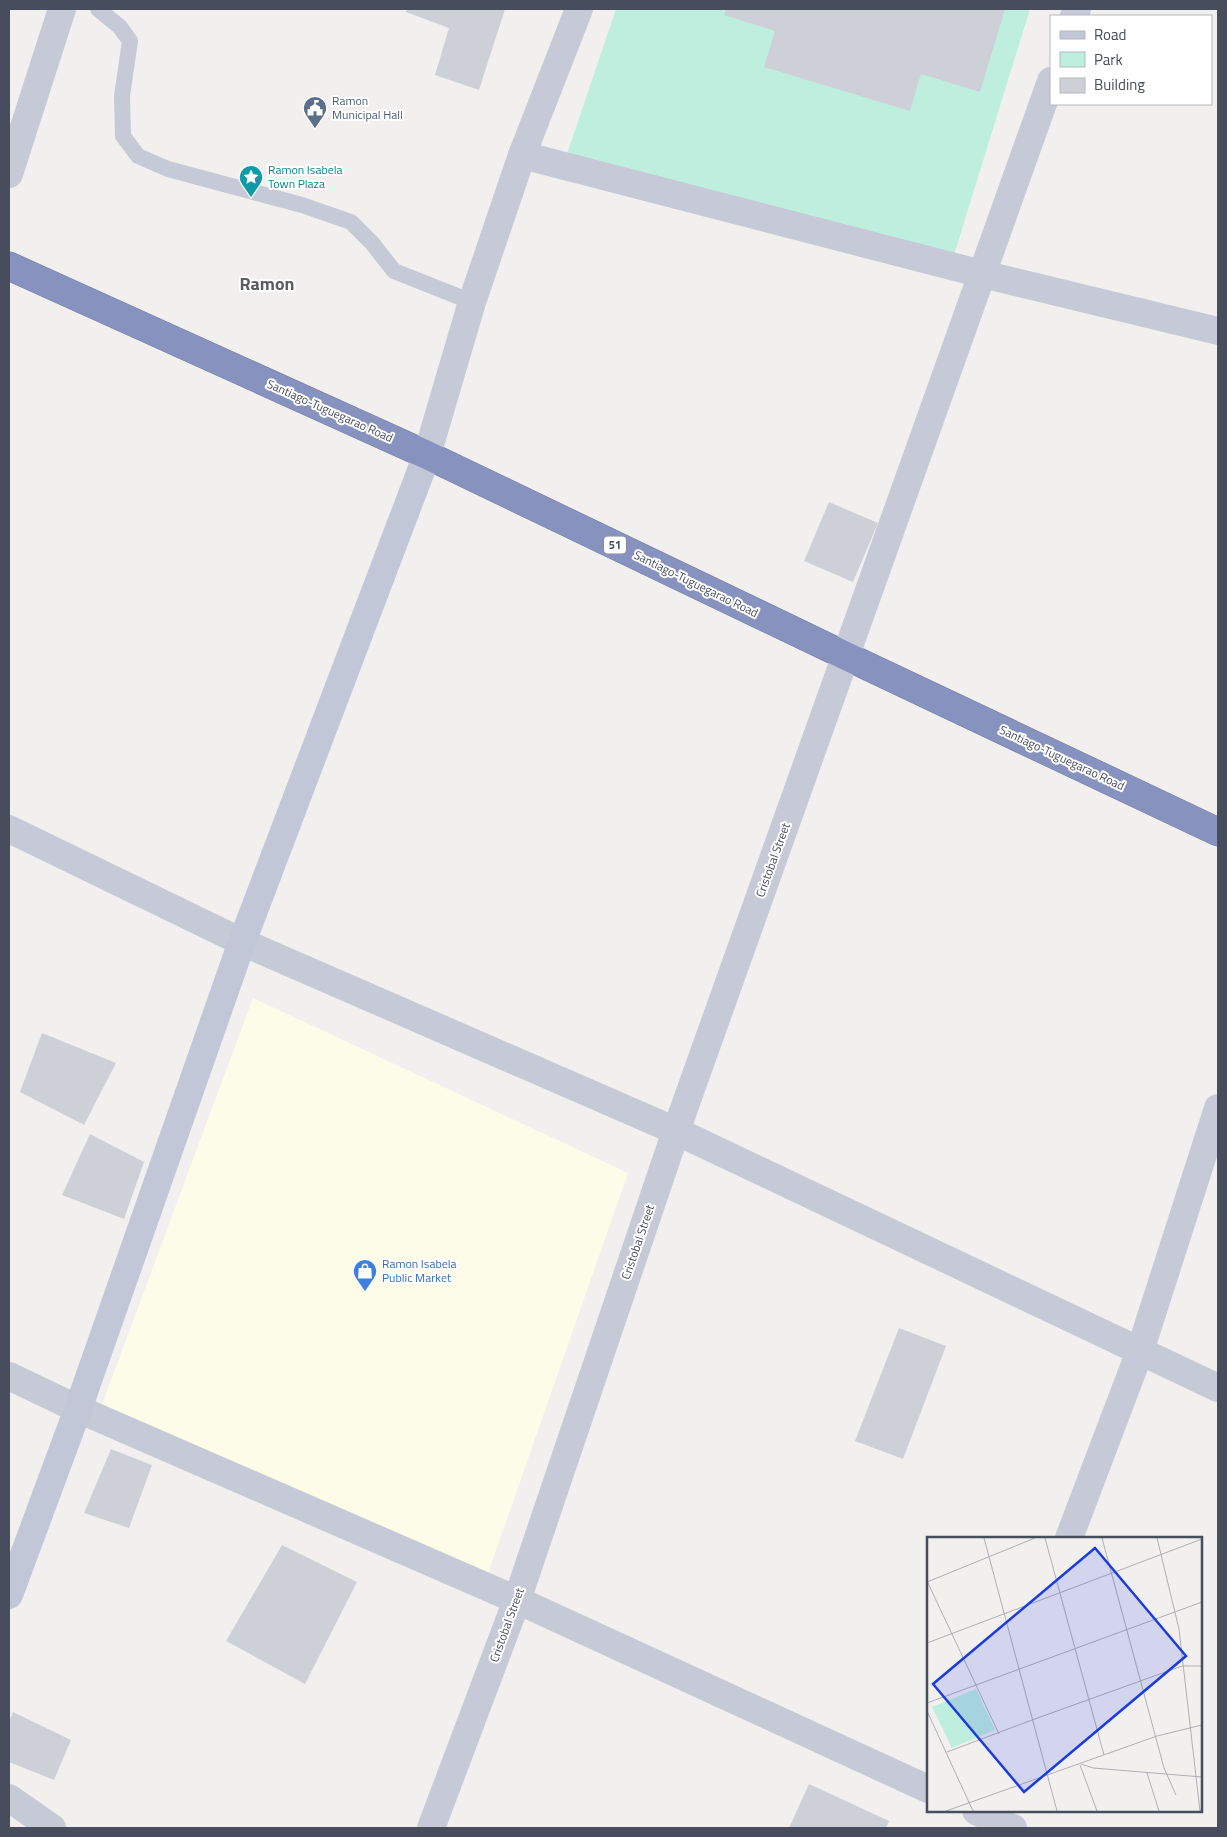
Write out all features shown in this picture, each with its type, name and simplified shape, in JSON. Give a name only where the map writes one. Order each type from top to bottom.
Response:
[{"type":"highway","name":"Santiago-Tuguegarao Road","points":[[9,266],[427,455],[1218,832]]},
{"type":"main road","points":[[9,1595],[78,1409],[242,942],[427,455]]},
{"type":"street","points":[[9,174],[62,9]]},
{"type":"street","points":[[427,455],[472,302],[522,155],[579,9]]},
{"type":"street","name":"Cristobal Street","points":[[431,1828],[517,1600],[676,1131],[1050,84]]},
{"type":"street","points":[[522,155],[982,274],[1218,331]]},
{"type":"street","points":[[9,829],[242,942],[676,1131],[1218,1388]]},
{"type":"street","points":[[1070,1537],[1140,1351],[1218,1108]]},
{"type":"street","points":[[9,1376],[78,1409],[517,1600],[927,1789]]},
{"type":"street","points":[[9,1798],[52,1828]]},
{"type":"street","points":[[961,1828],[967,1812]]},
{"type":"street","points":[[978,1812],[1013,1828]]},
{"type":"lane","points":[[98,9],[120,27],[130,41],[122,96],[123,136],[138,156],[168,169],[302,205],[351,222],[372,243],[394,271],[472,302]]},
{"type":"shaded area","name":"Ramon Isabela Public Market","points":[[253,998],[628,1173],[486,1579],[100,1410]]},
{"type":"green space","points":[[616,9],[1030,9],[954,255],[567,154]]},
{"type":"building","points":[[407,9],[505,9],[479,90],[435,75],[449,28],[406,12]]},
{"type":"building","points":[[726,9],[1005,9],[980,92],[921,74],[910,111],[764,67],[775,31],[724,15]]},
{"type":"building","points":[[829,502],[878,523],[853,582],[804,561]]},
{"type":"building","points":[[42,1033],[116,1063],[84,1125],[20,1092]]},
{"type":"building","points":[[90,1134],[144,1162],[124,1219],[62,1195]]},
{"type":"building","points":[[899,1328],[946,1346],[903,1459],[855,1441]]},
{"type":"building","points":[[111,1449],[152,1465],[129,1528],[84,1513]]},
{"type":"building","points":[[282,1545],[357,1582],[305,1684],[226,1641]]},
{"type":"building","points":[[13,1712],[71,1740],[54,1780],[9,1762],[9,1722]]},
{"type":"building","points":[[809,1784],[889,1821],[886,1828],[789,1828]]},
{"type":"place","name":"Ramon Municipal Hall","points":[[315,129]]},
{"type":"place","name":"Ramon Isabela Town Plaza","points":[[251,198]]},
{"type":"place","name":"Ramon Isabela Public Market","points":[[365,1292]]},
{"type":"district","name":"Ramon","points":[[267,284]]}]
